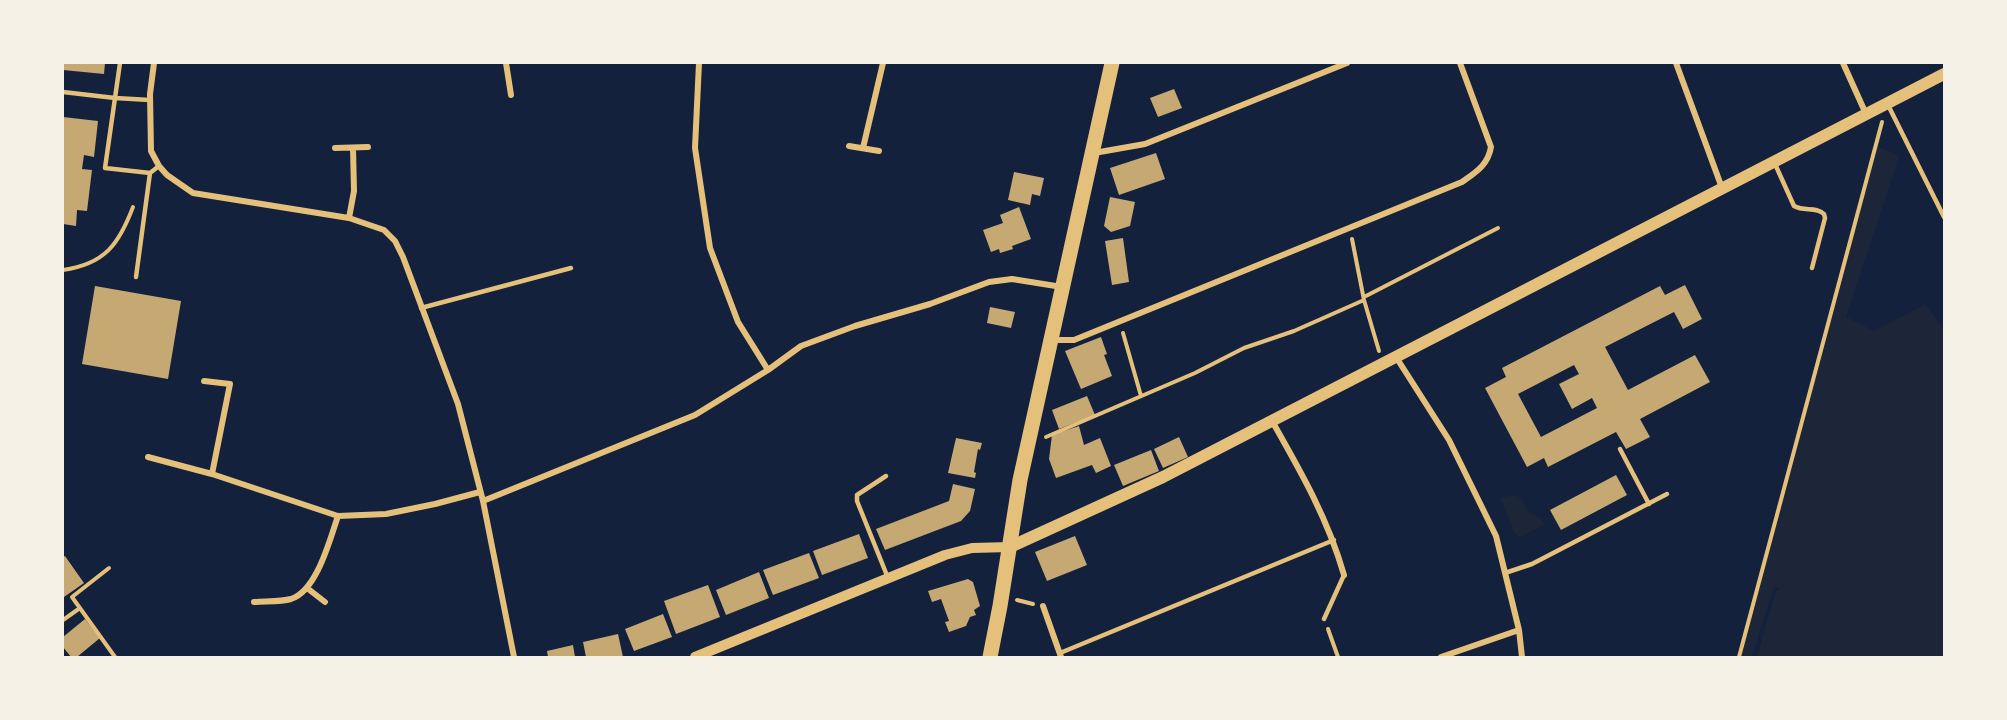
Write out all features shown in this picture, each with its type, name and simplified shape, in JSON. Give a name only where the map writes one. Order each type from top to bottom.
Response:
[{"type":"main road","points":[[990,657],[1020,480],[1112,63]]},
{"type":"main road","points":[[1010,547],[1163,477],[1272,422],[1944,74]]},
{"type":"street","points":[[154,63],[150,100],[151,151],[166,175],[193,193],[349,218],[384,230],[394,241],[402,256],[458,404],[483,501],[514,657]]},
{"type":"street","points":[[506,63],[511,95]]},
{"type":"street","points":[[699,63],[695,148],[710,248],[738,322],[768,370]]},
{"type":"street","points":[[863,148],[883,63]]},
{"type":"street","points":[[1091,154],[1145,144],[1347,63]]},
{"type":"street","points":[[1051,340],[1074,340],[1462,182],[1480,170],[1490,157],[1491,147],[1460,63]]},
{"type":"street","points":[[1676,63],[1722,188]]},
{"type":"street","points":[[1843,63],[1866,114]]},
{"type":"street","points":[[849,146],[879,151]]},
{"type":"street","points":[[334,148],[368,147]]},
{"type":"street","points":[[349,218],[354,191],[352,148]]},
{"type":"street","points":[[483,501],[695,415],[768,370],[801,346],[855,326],[989,282],[1012,279],[1062,287]]},
{"type":"street","points":[[1396,357],[1449,440],[1496,536],[1519,630],[1522,657]]},
{"type":"street","points":[[204,381],[231,384],[212,474]]},
{"type":"street","points":[[1272,422],[1304,476],[1334,540],[1344,575]]},
{"type":"street","points":[[148,457],[212,474],[338,516],[386,514],[480,492]]},
{"type":"street","points":[[254,602],[293,598],[307,588],[323,561],[338,516]]},
{"type":"street","points":[[695,657],[945,555],[972,548],[1010,547]]},
{"type":"street","points":[[307,588],[325,602]]},
{"type":"street","points":[[1043,606],[1061,655]]},
{"type":"street","points":[[1441,657],[1519,630]]},
{"type":"lane","points":[[120,63],[105,168],[150,173],[159,166]]},
{"type":"lane","points":[[63,92],[150,100]]},
{"type":"lane","points":[[1887,103],[1944,217]]},
{"type":"lane","points":[[1774,162],[1794,206],[1819,210],[1824,214],[1825,218],[1812,268]]},
{"type":"lane","points":[[136,277],[150,173]]},
{"type":"lane","points":[[421,308],[571,268]]},
{"type":"lane","points":[[1620,449],[1649,504]]},
{"type":"lane","points":[[886,476],[857,495],[856,501],[888,578]]},
{"type":"lane","points":[[1504,573],[1532,564],[1668,494]]},
{"type":"lane","points":[[1061,655],[1334,540]]},
{"type":"lane","points":[[1324,619],[1344,575]]},
{"type":"path","points":[[1739,657],[1887,103]]},
{"type":"path","points":[[63,270],[84,265],[108,253],[123,231],[134,204]]},
{"type":"path","points":[[1349,227],[1364,298],[1382,364]]},
{"type":"path","points":[[1028,444],[1195,373],[1244,348],[1294,331],[1364,298],[1498,228]]},
{"type":"path","points":[[1120,321],[1141,396]]},
{"type":"path","points":[[109,568],[72,597],[116,657]]},
{"type":"path","points":[[1002,596],[1043,606]]},
{"type":"path","points":[[63,620],[80,608]]},
{"type":"path","points":[[1324,619],[1338,657]]},
{"type":"shaded area","points":[[1877,146],[1899,156],[1846,317],[1874,331],[1925,304],[1944,330],[1944,657],[1757,657],[1776,591],[1779,589],[1774,586],[1752,657],[1737,657]]},
{"type":"shaded area","points":[[1514,495],[1521,498],[1526,510],[1545,524],[1521,537],[1515,534],[1500,498]]},
{"type":"building","points":[[63,63],[105,63],[104,74],[63,70]]},
{"type":"building","points":[[1174,89],[1182,108],[1158,117],[1150,98]]},
{"type":"building","points":[[63,117],[98,121],[94,157],[84,155],[82,169],[92,170],[87,211],[77,210],[76,226],[63,224]]},
{"type":"building","points":[[1156,153],[1165,179],[1119,195],[1110,168]]},
{"type":"building","points":[[1014,172],[1044,178],[1040,196],[1032,194],[1030,205],[1008,200]]},
{"type":"building","points":[[1110,197],[1135,202],[1130,226],[1111,232],[1104,226]]},
{"type":"building","points":[[1019,207],[1031,239],[1012,246],[1013,249],[1000,253],[999,249],[991,252],[983,230],[1003,223],[1000,215]]},
{"type":"building","points":[[1123,238],[1129,282],[1112,285],[1105,241]]},
{"type":"building","points":[[1685,285],[1702,319],[1683,329],[1674,312],[1605,347],[1628,390],[1695,355],[1710,382],[1640,419],[1650,437],[1626,449],[1616,432],[1548,467],[1544,458],[1527,467],[1485,388],[1506,377],[1502,368],[1660,286],[1665,295]],"holes":[[[1574,365],[1579,374],[1559,384],[1572,409],[1592,398],[1597,408],[1541,437],[1518,394]]]},
{"type":"building","points":[[95,286],[181,301],[168,379],[82,364]]},
{"type":"building","points":[[990,307],[1015,312],[1011,328],[987,323]]},
{"type":"building","points":[[1101,337],[1107,354],[1104,355],[1112,376],[1081,389],[1065,351]]},
{"type":"building","points":[[1087,396],[1095,415],[1059,429],[1052,410]]},
{"type":"building","points":[[1079,426],[1084,445],[1100,438],[1111,466],[1096,473],[1092,465],[1056,478],[1049,459],[1052,435]]},
{"type":"building","points":[[1179,437],[1188,457],[1163,468],[1154,449]]},
{"type":"building","points":[[956,438],[982,443],[980,450],[978,449],[975,478],[948,473]]},
{"type":"building","points":[[1151,450],[1159,471],[1123,486],[1114,465]]},
{"type":"building","points":[[1616,475],[1627,495],[1561,530],[1550,510]]},
{"type":"building","points":[[953,484],[975,489],[970,511],[961,521],[885,550],[876,529],[949,501]]},
{"type":"building","points":[[859,534],[868,558],[822,575],[813,551]]},
{"type":"building","points":[[1075,536],[1087,565],[1047,581],[1035,552]]},
{"type":"building","points":[[809,553],[819,578],[773,595],[763,570]]},
{"type":"building","points":[[65,556],[84,583],[64,597],[63,557]]},
{"type":"building","points":[[759,572],[769,598],[726,615],[716,590]]},
{"type":"building","points":[[968,579],[973,582],[980,606],[974,610],[976,615],[970,617],[966,626],[949,632],[945,622],[949,621],[941,599],[932,602],[928,591]]},
{"type":"building","points":[[708,585],[720,617],[676,634],[664,601]]},
{"type":"building","points":[[663,614],[672,637],[634,651],[625,629]]},
{"type":"building","points":[[85,619],[100,638],[77,657],[71,657],[63,647],[63,637]]},
{"type":"building","points":[[618,634],[623,657],[586,657],[583,642]]},
{"type":"building","points":[[573,645],[575,657],[548,657],[547,651]]}]
